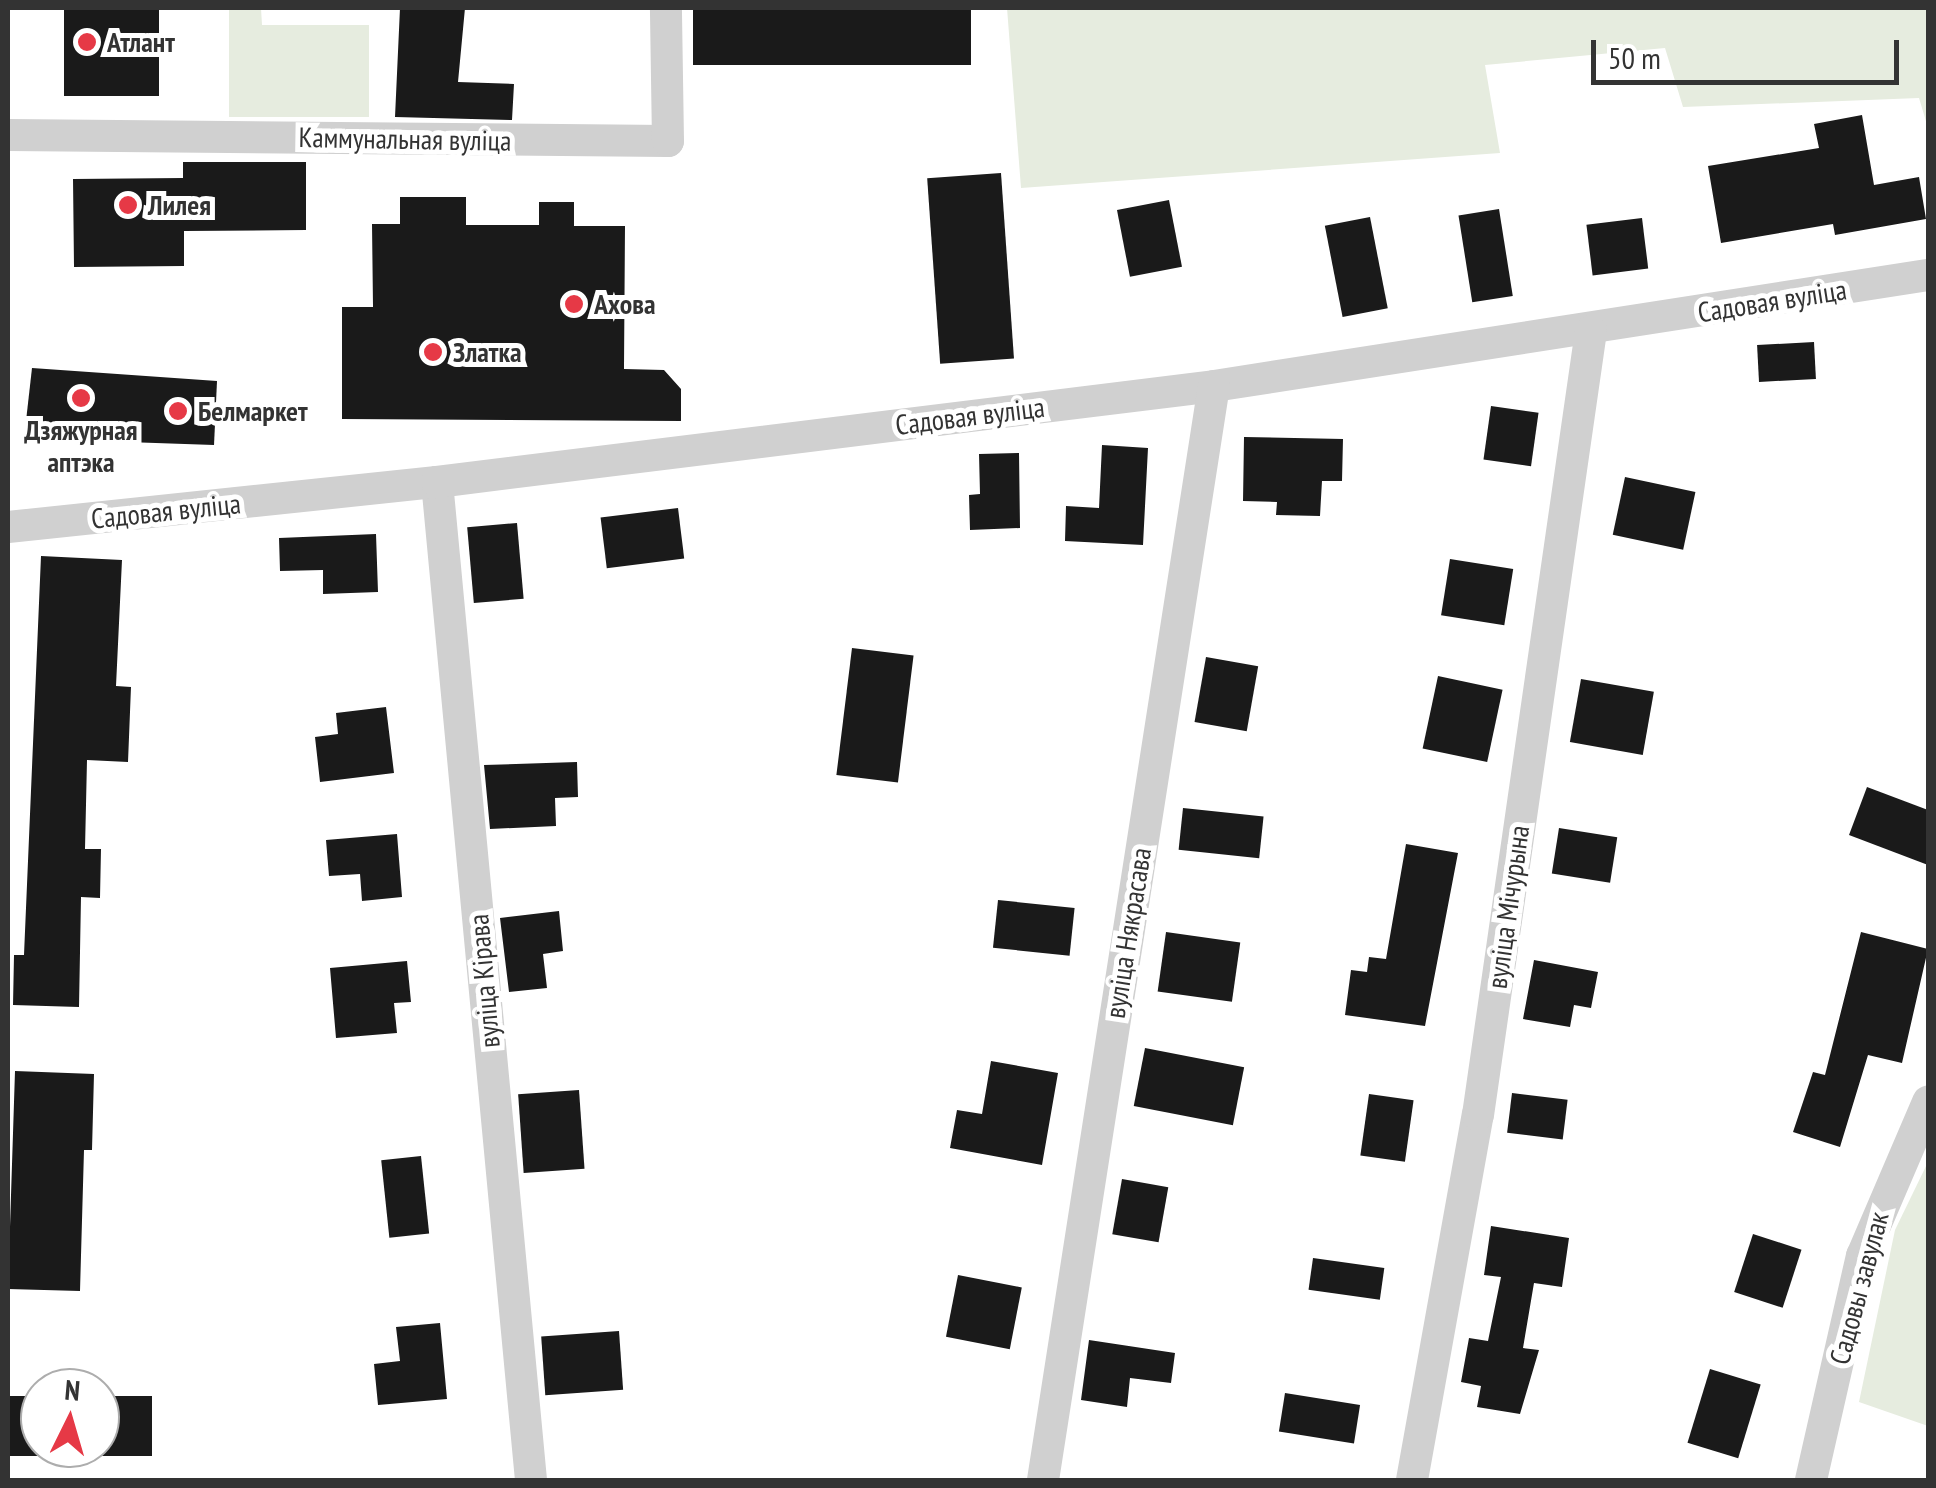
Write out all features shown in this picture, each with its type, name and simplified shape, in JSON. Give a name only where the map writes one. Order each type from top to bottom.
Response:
[{"type":"street","name":"Каммунальная вуліца","points":[[8,136],[668,142],[666,8]]},
{"type":"street","name":"Садовая вуліца","points":[[8,527],[437,482],[1214,386],[1928,275]]},
{"type":"street","name":"вуліца Мічурына","points":[[1412,1480],[1478,1115],[1591,330]]},
{"type":"street","name":"вуліца Някрасава","points":[[1042,1480],[1214,386]]},
{"type":"street","name":"вуліца Кірава","points":[[437,482],[531,1480]]},
{"type":"street","name":"Садовы завулак","points":[[1812,1480],[1862,1256],[1928,1102]]},
{"type":"shaded area","points":[[229,8],[261,8],[262,25],[369,25],[369,117],[229,117]]},
{"type":"shaded area","points":[[1007,8],[1928,8],[1928,128],[1919,98],[1683,107],[1665,48],[1485,65],[1500,153],[1021,188]]},
{"type":"shaded area","points":[[1928,1162],[1928,1426],[1859,1402],[1895,1230]]},
{"type":"building","points":[[64,8],[159,8],[159,96],[64,96]]},
{"type":"building","points":[[400,8],[465,8],[458,82],[514,84],[512,120],[395,117]]},
{"type":"building","points":[[693,8],[971,8],[971,65],[693,65]]},
{"type":"building","points":[[1862,115],[1874,185],[1919,177],[1926,219],[1835,235],[1833,224],[1721,243],[1708,166],[1819,148],[1814,124]]},
{"type":"building","points":[[183,162],[306,162],[306,230],[184,231],[184,266],[74,267],[73,179],[183,178]]},
{"type":"building","points":[[1001,173],[1014,359],[940,364],[927,178]]},
{"type":"building","points":[[400,197],[466,197],[466,225],[539,225],[539,202],[574,202],[574,226],[625,226],[624,369],[664,370],[681,389],[681,421],[342,419],[342,307],[373,307],[372,224],[400,224]]},
{"type":"building","points":[[1169,200],[1182,267],[1130,277],[1117,210]]},
{"type":"building","points":[[1499,209],[1513,296],[1472,302],[1459,215]]},
{"type":"building","points":[[1370,217],[1388,308],[1343,317],[1325,226]]},
{"type":"building","points":[[1642,218],[1648,269],[1593,275],[1586,225]]},
{"type":"building","points":[[1814,342],[1816,379],[1759,382],[1757,345]]},
{"type":"building","points":[[32,368],[217,381],[214,445],[39,439],[26,421]]},
{"type":"building","points":[[1491,406],[1539,413],[1531,466],[1483,459]]},
{"type":"building","points":[[1244,437],[1343,439],[1342,481],[1322,481],[1320,516],[1276,515],[1277,502],[1243,501]]},
{"type":"building","points":[[1102,445],[1148,448],[1143,545],[1065,541],[1066,506],[1099,508]]},
{"type":"building","points":[[1019,453],[1020,528],[970,530],[969,495],[980,494],[979,454]]},
{"type":"building","points":[[1625,477],[1695,492],[1683,550],[1613,535]]},
{"type":"building","points":[[678,508],[684,559],[607,568],[601,518]]},
{"type":"building","points":[[517,523],[524,599],[474,603],[467,527]]},
{"type":"building","points":[[376,534],[378,592],[323,594],[323,570],[280,571],[279,538]]},
{"type":"building","points":[[41,556],[122,560],[116,686],[131,687],[128,762],[87,760],[85,849],[101,849],[100,898],[81,897],[79,1007],[13,1005],[14,955],[24,955]]},
{"type":"building","points":[[1450,559],[1513,569],[1504,625],[1441,615]]},
{"type":"building","points":[[852,648],[914,656],[898,783],[836,775]]},
{"type":"building","points":[[1206,657],[1258,666],[1247,731],[1195,722]]},
{"type":"building","points":[[1438,676],[1503,690],[1487,762],[1423,748]]},
{"type":"building","points":[[1581,679],[1654,692],[1643,755],[1570,742]]},
{"type":"building","points":[[386,707],[394,773],[320,782],[315,737],[338,734],[336,713]]},
{"type":"building","points":[[577,762],[578,797],[555,798],[556,826],[490,829],[484,765]]},
{"type":"building","points":[[1867,787],[1928,810],[1928,865],[1849,835]]},
{"type":"building","points":[[1183,808],[1264,816],[1259,858],[1179,850]]},
{"type":"building","points":[[1559,828],[1617,837],[1610,883],[1552,873]]},
{"type":"building","points":[[397,834],[402,897],[362,901],[360,874],[329,876],[326,840]]},
{"type":"building","points":[[1406,844],[1458,853],[1425,1026],[1345,1015],[1351,970],[1367,972],[1369,957],[1386,959]]},
{"type":"building","points":[[998,900],[1075,908],[1070,956],[993,948]]},
{"type":"building","points":[[559,911],[563,951],[543,954],[547,988],[509,992],[500,918]]},
{"type":"building","points":[[1166,932],[1240,942],[1232,1002],[1158,991]]},
{"type":"building","points":[[1861,932],[1928,949],[1902,1063],[1868,1055],[1840,1147],[1793,1132],[1813,1072],[1825,1075]]},
{"type":"building","points":[[1534,960],[1598,972],[1591,1008],[1574,1005],[1570,1027],[1523,1019]]},
{"type":"building","points":[[407,961],[411,1002],[394,1003],[397,1033],[336,1038],[330,968]]},
{"type":"building","points":[[1145,1048],[1244,1067],[1233,1125],[1134,1106]]},
{"type":"building","points":[[991,1061],[1058,1073],[1042,1165],[950,1148],[957,1110],[982,1114]]},
{"type":"building","points":[[15,1071],[94,1074],[92,1150],[84,1150],[80,1291],[8,1289]]},
{"type":"building","points":[[579,1090],[585,1169],[524,1173],[518,1094]]},
{"type":"building","points":[[1512,1093],[1568,1100],[1563,1140],[1507,1133]]},
{"type":"building","points":[[1369,1094],[1414,1100],[1405,1162],[1360,1155]]},
{"type":"building","points":[[421,1156],[429,1234],[389,1238],[381,1160]]},
{"type":"building","points":[[1122,1179],[1168,1187],[1159,1242],[1112,1234]]},
{"type":"building","points":[[1491,1226],[1569,1238],[1562,1287],[1534,1283],[1523,1348],[1539,1350],[1520,1414],[1477,1407],[1481,1386],[1461,1382],[1469,1338],[1488,1341],[1501,1277],[1484,1275]]},
{"type":"building","points":[[1753,1234],[1802,1250],[1783,1308],[1734,1292]]},
{"type":"building","points":[[1313,1258],[1384,1268],[1380,1300],[1309,1290]]},
{"type":"building","points":[[958,1275],[1022,1287],[1010,1349],[946,1337]]},
{"type":"building","points":[[440,1323],[447,1399],[378,1405],[374,1364],[400,1361],[396,1327]]},
{"type":"building","points":[[619,1331],[623,1390],[545,1395],[541,1336]]},
{"type":"building","points":[[1089,1340],[1175,1353],[1171,1383],[1130,1378],[1127,1407],[1081,1400]]},
{"type":"building","points":[[1710,1369],[1761,1384],[1738,1458],[1687,1443]]},
{"type":"building","points":[[1285,1393],[1360,1405],[1354,1443],[1279,1432]]},
{"type":"building","points":[[10,1396],[20,1396],[20,1456],[10,1456]]},
{"type":"building","points":[[120,1396],[152,1396],[152,1456],[120,1456]]},
{"type":"place","name":"Атлант","points":[[87,42]]},
{"type":"place","name":"Лилея","points":[[128,205]]},
{"type":"place","name":"Ахова","points":[[574,304]]},
{"type":"place","name":"Златка","points":[[433,352]]},
{"type":"place","name":"Дзяжурная аптэка","points":[[81,398]]},
{"type":"place","name":"Белмаркет","points":[[178,411]]}]
